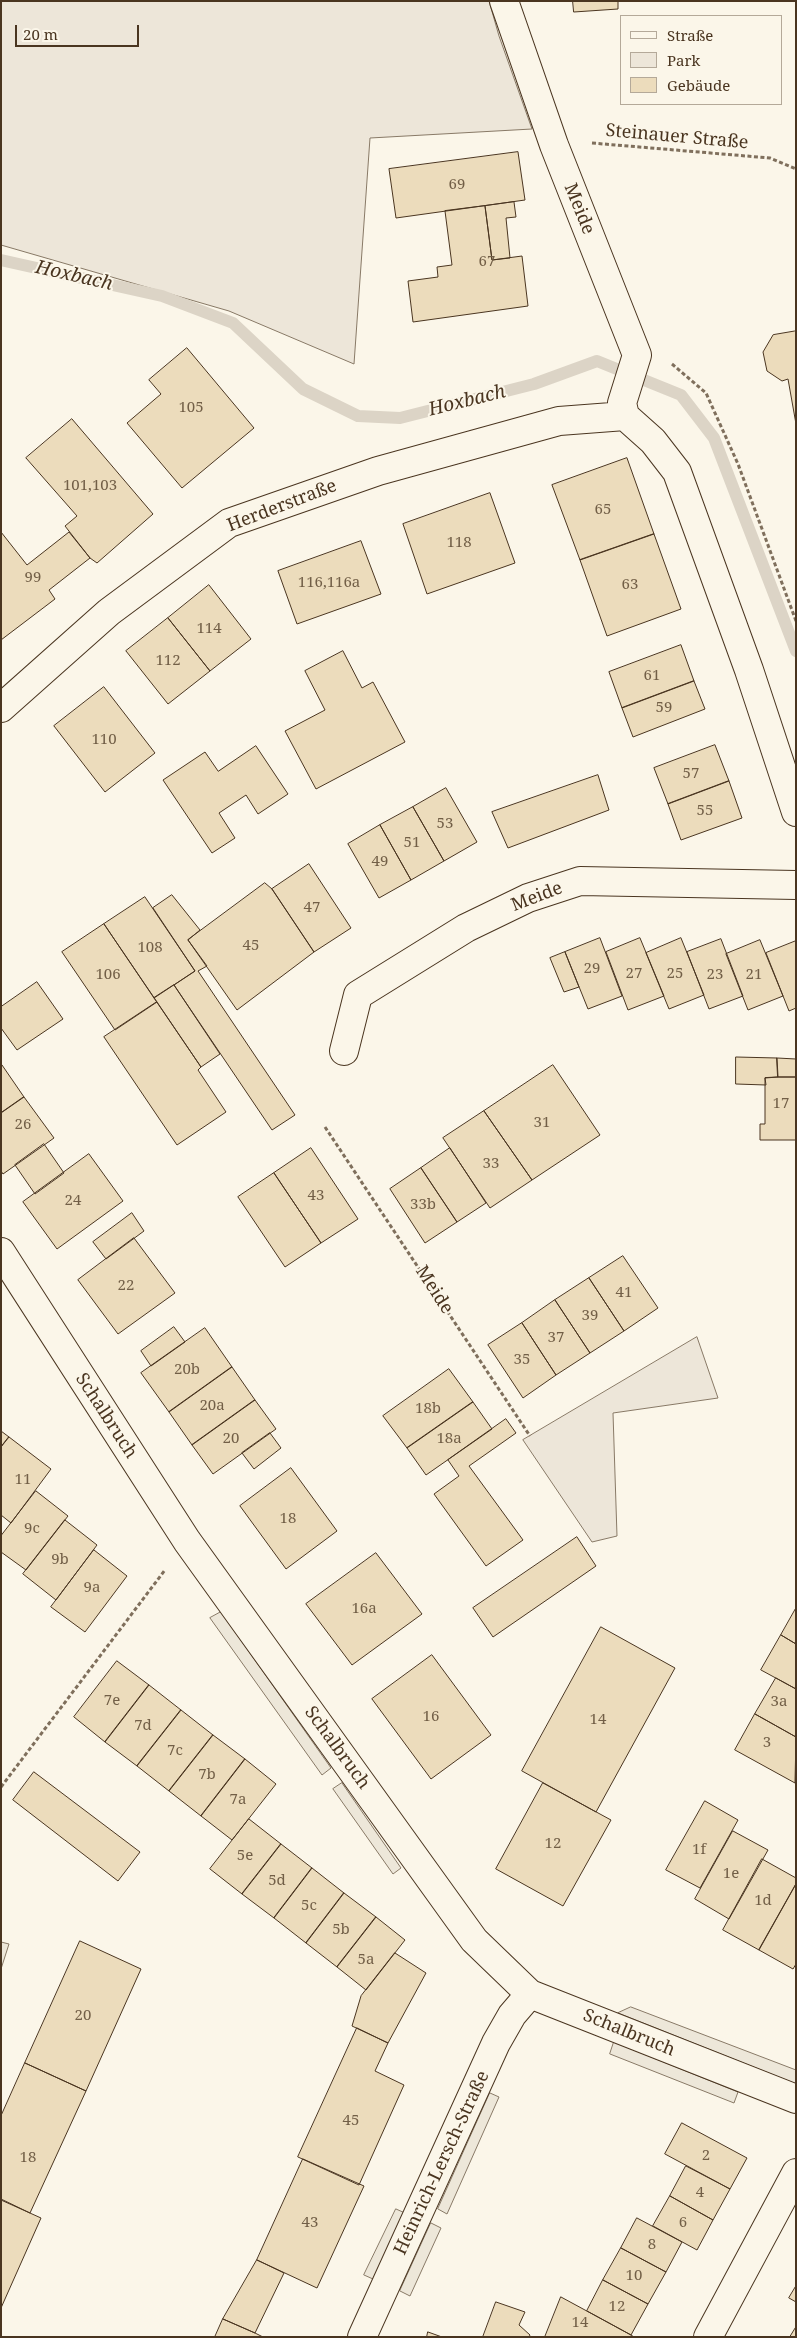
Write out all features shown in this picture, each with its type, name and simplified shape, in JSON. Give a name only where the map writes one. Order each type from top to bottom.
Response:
[{"type":"street","name":"Meide","points":[[504,1],[554,145],[635,350]]},
{"type":"street","points":[[635,350],[624,409],[653,441],[677,472],[749,670],[796,812]]},
{"type":"street","name":"Herderstraße","points":[[1,708],[109,612],[229,523],[378,471],[559,421],[624,409]]},
{"type":"street","name":"Meide","points":[[344,1051],[358,995],[466,928],[528,898],[580,881],[796,885]]},
{"type":"street","name":"Schalbruch","points":[[1,1252],[186,1541],[474,1940],[530,1994],[796,2099]]},
{"type":"street","name":"Heinrich-Lersch-Straße","points":[[362,2337],[496,2043],[512,2015],[530,1994]]},
{"type":"street","points":[[708,2337],[796,2173]]},
{"type":"path","name":"Steinauer Straße","points":[[554,145],[580,142],[770,158],[796,169]]},
{"type":"path","points":[[635,350],[677,367],[706,393],[738,464],[796,621]]},
{"type":"path","name":"Meide","points":[[325,1127],[530,1436]]},
{"type":"path","points":[[1,1787],[186,1541]]},
{"type":"green space","points":[[1,1],[489,1],[499,36],[532,129],[370,138],[354,364],[229,311],[1,245]]},
{"type":"green space","points":[[697,1337],[718,1398],[613,1413],[617,1536],[592,1542],[523,1440]]},
{"type":"shaded area","points":[[221,1612],[331,1768],[322,1775],[210,1618]]},
{"type":"shaded area","points":[[342,1783],[401,1868],[393,1874],[333,1789]]},
{"type":"shaded area","points":[[1,1942],[9,1944],[1,1969]]},
{"type":"shaded area","points":[[631,2007],[796,2070],[796,2084],[618,2013]]},
{"type":"shaded area","points":[[614,2042],[738,2092],[734,2103],[610,2054]]},
{"type":"shaded area","points":[[490,2093],[499,2097],[447,2214],[438,2209]]},
{"type":"shaded area","points":[[396,2209],[405,2213],[373,2279],[364,2275]]},
{"type":"shaded area","points":[[431,2223],[441,2228],[410,2296],[400,2291]]},
{"type":"building","points":[[573,1],[618,1],[618,9],[574,12]]},
{"type":"building","points":[[518,152],[525,200],[396,218],[389,169]]},
{"type":"building","points":[[514,202],[516,217],[506,218],[510,258],[492,260],[485,206]]},
{"type":"building","points":[[485,206],[492,260],[522,256],[528,306],[413,322],[408,281],[438,277],[437,267],[452,265],[445,211]]},
{"type":"building","points":[[796,331],[796,424],[788,379],[782,381],[767,371],[763,352],[773,335]]},
{"type":"building","points":[[187,348],[254,428],[182,488],[127,423],[161,394],[149,380]]},
{"type":"building","points":[[72,419],[153,514],[97,563],[90,558],[65,526],[77,516],[26,458]]},
{"type":"building","points":[[627,458],[654,534],[580,560],[552,485]]},
{"type":"building","points":[[490,493],[515,563],[427,594],[403,524]]},
{"type":"building","points":[[1,532],[27,565],[69,532],[90,558],[49,590],[55,599],[1,640]]},
{"type":"building","points":[[654,534],[681,609],[607,636],[580,560]]},
{"type":"building","points":[[361,541],[381,594],[297,624],[278,571]]},
{"type":"building","points":[[209,585],[251,639],[210,671],[168,618]]},
{"type":"building","points":[[168,618],[210,671],[168,704],[126,651]]},
{"type":"building","points":[[681,645],[694,681],[622,708],[609,672]]},
{"type":"building","points":[[343,651],[362,688],[373,682],[405,742],[316,789],[285,731],[325,710],[305,671]]},
{"type":"building","points":[[694,681],[705,709],[633,737],[622,708]]},
{"type":"building","points":[[104,687],[155,753],[105,792],[54,726]]},
{"type":"building","points":[[715,745],[729,781],[668,804],[654,768]]},
{"type":"building","points":[[256,746],[288,794],[258,814],[246,795],[219,813],[235,838],[212,853],[163,780],[205,752],[218,771]]},
{"type":"building","points":[[598,775],[609,810],[508,848],[492,812]]},
{"type":"building","points":[[729,781],[742,818],[681,840],[668,804]]},
{"type":"building","points":[[446,788],[477,842],[444,861],[413,807]]},
{"type":"building","points":[[413,807],[444,861],[411,880],[380,825]]},
{"type":"building","points":[[380,825],[411,880],[379,898],[348,844]]},
{"type":"building","points":[[309,864],[351,928],[314,952],[272,889]]},
{"type":"building","points":[[265,883],[272,889],[314,952],[237,1010],[188,940]]},
{"type":"building","points":[[172,895],[200,930],[188,940],[207,966],[198,971],[295,1115],[272,1130],[174,985],[195,971],[153,908]]},
{"type":"building","points":[[145,897],[195,971],[154,998],[104,924]]},
{"type":"building","points":[[104,924],[157,1002],[115,1030],[62,952]]},
{"type":"building","points":[[600,938],[622,996],[588,1009],[565,952]]},
{"type":"building","points":[[640,938],[664,996],[628,1010],[606,952]]},
{"type":"building","points":[[681,938],[704,995],[669,1009],[646,953]]},
{"type":"building","points":[[721,939],[743,996],[709,1009],[687,952]]},
{"type":"building","points":[[760,940],[783,996],[748,1010],[726,954]]},
{"type":"building","points":[[796,941],[796,1008],[789,1011],[766,953]]},
{"type":"building","points":[[565,952],[579,987],[564,992],[550,958]]},
{"type":"building","points":[[37,982],[63,1019],[17,1050],[1,1028],[1,1007]]},
{"type":"building","points":[[174,985],[220,1054],[201,1067],[154,998]]},
{"type":"building","points":[[157,1002],[201,1067],[198,1070],[226,1112],[177,1145],[104,1037]]},
{"type":"building","points":[[736,1057],[777,1058],[778,1077],[765,1078],[766,1085],[736,1084]]},
{"type":"building","points":[[777,1058],[796,1059],[796,1077],[778,1077]]},
{"type":"building","points":[[1,1065],[24,1097],[1,1113]]},
{"type":"building","points":[[553,1065],[600,1135],[532,1180],[484,1111]]},
{"type":"building","points":[[796,1077],[796,1140],[760,1140],[760,1124],[765,1124],[765,1078]]},
{"type":"building","points":[[24,1097],[54,1138],[3,1174],[1,1171],[1,1113]]},
{"type":"building","points":[[484,1111],[532,1180],[490,1208],[443,1138]]},
{"type":"building","points":[[44,1144],[64,1173],[35,1194],[15,1165]]},
{"type":"building","points":[[311,1148],[358,1219],[321,1243],[274,1173]]},
{"type":"building","points":[[450,1148],[486,1203],[457,1222],[421,1168]]},
{"type":"building","points":[[89,1154],[123,1201],[57,1249],[23,1202]]},
{"type":"building","points":[[421,1168],[457,1222],[425,1243],[390,1189]]},
{"type":"building","points":[[274,1173],[321,1243],[285,1267],[238,1197]]},
{"type":"building","points":[[132,1213],[144,1231],[106,1259],[93,1242]]},
{"type":"building","points":[[134,1238],[175,1293],[118,1334],[78,1280]]},
{"type":"building","points":[[623,1256],[658,1308],[624,1331],[589,1278]]},
{"type":"building","points":[[589,1278],[624,1331],[590,1353],[555,1300]]},
{"type":"building","points":[[555,1300],[590,1353],[556,1375],[522,1323]]},
{"type":"building","points":[[522,1323],[556,1375],[523,1398],[488,1345]]},
{"type":"building","points":[[174,1327],[185,1342],[151,1366],[141,1351]]},
{"type":"building","points":[[205,1328],[232,1367],[169,1412],[141,1373]]},
{"type":"building","points":[[232,1367],[255,1400],[192,1445],[169,1412]]},
{"type":"building","points":[[449,1369],[473,1402],[407,1448],[383,1416]]},
{"type":"building","points":[[255,1400],[276,1429],[213,1474],[192,1445]]},
{"type":"building","points":[[473,1402],[492,1429],[426,1475],[407,1448]]},
{"type":"building","points":[[506,1419],[516,1433],[469,1466],[523,1540],[486,1566],[434,1494],[459,1476],[448,1460]]},
{"type":"building","points":[[1,1431],[9,1437],[1,1447]]},
{"type":"building","points":[[270,1433],[281,1448],[254,1469],[242,1453]]},
{"type":"building","points":[[9,1437],[51,1469],[11,1523],[1,1515],[1,1447]]},
{"type":"building","points":[[291,1468],[337,1531],[286,1569],[240,1506]]},
{"type":"building","points":[[36,1491],[68,1516],[26,1570],[1,1552],[1,1536]]},
{"type":"building","points":[[65,1520],[97,1545],[56,1600],[23,1574]]},
{"type":"building","points":[[577,1537],[596,1566],[493,1637],[473,1608]]},
{"type":"building","points":[[94,1550],[127,1576],[85,1632],[51,1607]]},
{"type":"building","points":[[376,1553],[422,1614],[352,1665],[306,1604]]},
{"type":"building","points":[[796,1608],[796,1644],[781,1635]]},
{"type":"building","points":[[601,1627],[675,1668],[596,1812],[522,1771]]},
{"type":"building","points":[[781,1635],[796,1644],[796,1689],[761,1670]]},
{"type":"building","points":[[432,1655],[491,1735],[431,1779],[372,1699]]},
{"type":"building","points":[[117,1661],[149,1685],[105,1742],[74,1717]]},
{"type":"building","points":[[776,1678],[796,1689],[796,1737],[755,1714]]},
{"type":"building","points":[[149,1685],[181,1710],[137,1766],[105,1742]]},
{"type":"building","points":[[181,1710],[213,1735],[169,1791],[137,1766]]},
{"type":"building","points":[[755,1714],[796,1737],[795,1783],[735,1750]]},
{"type":"building","points":[[213,1735],[245,1759],[201,1816],[169,1791]]},
{"type":"building","points":[[245,1759],[276,1784],[232,1840],[201,1816]]},
{"type":"building","points":[[34,1772],[140,1852],[118,1881],[13,1800]]},
{"type":"building","points":[[543,1783],[611,1820],[563,1906],[496,1869]]},
{"type":"building","points":[[705,1801],[738,1820],[700,1888],[666,1870]]},
{"type":"building","points":[[249,1819],[281,1844],[242,1894],[210,1869]]},
{"type":"building","points":[[733,1831],[768,1850],[729,1919],[695,1899]]},
{"type":"building","points":[[281,1844],[312,1868],[274,1918],[242,1894]]},
{"type":"building","points":[[762,1859],[796,1878],[796,1884],[759,1950],[723,1930]]},
{"type":"building","points":[[312,1868],[344,1893],[306,1943],[274,1918]]},
{"type":"building","points":[[796,1884],[796,1964],[793,1969],[759,1950]]},
{"type":"building","points":[[344,1893],[376,1917],[337,1967],[306,1943]]},
{"type":"building","points":[[376,1917],[405,1940],[366,1990],[337,1967]]},
{"type":"building","points":[[80,1941],[141,1969],[86,2091],[25,2063]]},
{"type":"building","points":[[395,1953],[426,1973],[388,2043],[352,2026],[361,1996]]},
{"type":"building","points":[[357,2028],[388,2043],[375,2071],[404,2085],[359,2185],[298,2157]]},
{"type":"building","points":[[25,2063],[86,2091],[30,2213],[1,2199],[1,2116]]},
{"type":"building","points":[[682,2123],[747,2158],[730,2189],[665,2154]]},
{"type":"building","points":[[303,2159],[364,2186],[317,2288],[257,2260]]},
{"type":"building","points":[[686,2166],[730,2189],[713,2220],[670,2196]]},
{"type":"building","points":[[670,2196],[713,2220],[697,2250],[653,2226]]},
{"type":"building","points":[[1,2200],[41,2218],[1,2308]]},
{"type":"building","points":[[637,2218],[682,2242],[666,2272],[621,2248]]},
{"type":"building","points":[[621,2248],[666,2272],[648,2304],[603,2280]]},
{"type":"building","points":[[257,2260],[284,2273],[255,2333],[223,2319]]},
{"type":"building","points":[[603,2280],[648,2304],[631,2335],[587,2311]]},
{"type":"building","points":[[796,2286],[796,2302],[789,2298]]},
{"type":"building","points":[[561,2297],[631,2335],[634,2337],[545,2337]]},
{"type":"building","points":[[496,2302],[525,2312],[519,2325],[530,2335],[529,2337],[483,2337]]},
{"type":"building","points":[[223,2319],[255,2333],[263,2337],[215,2337]]},
{"type":"building","points":[[796,2327],[796,2337],[790,2337]]},
{"type":"building","points":[[428,2332],[442,2337],[427,2337]]},
{"type":"waterway","name":"Hoxbach","points":[[1,260],[162,296],[233,323],[303,389],[358,416],[400,418],[534,384],[597,361],[681,395],[714,438],[796,651]]}]
